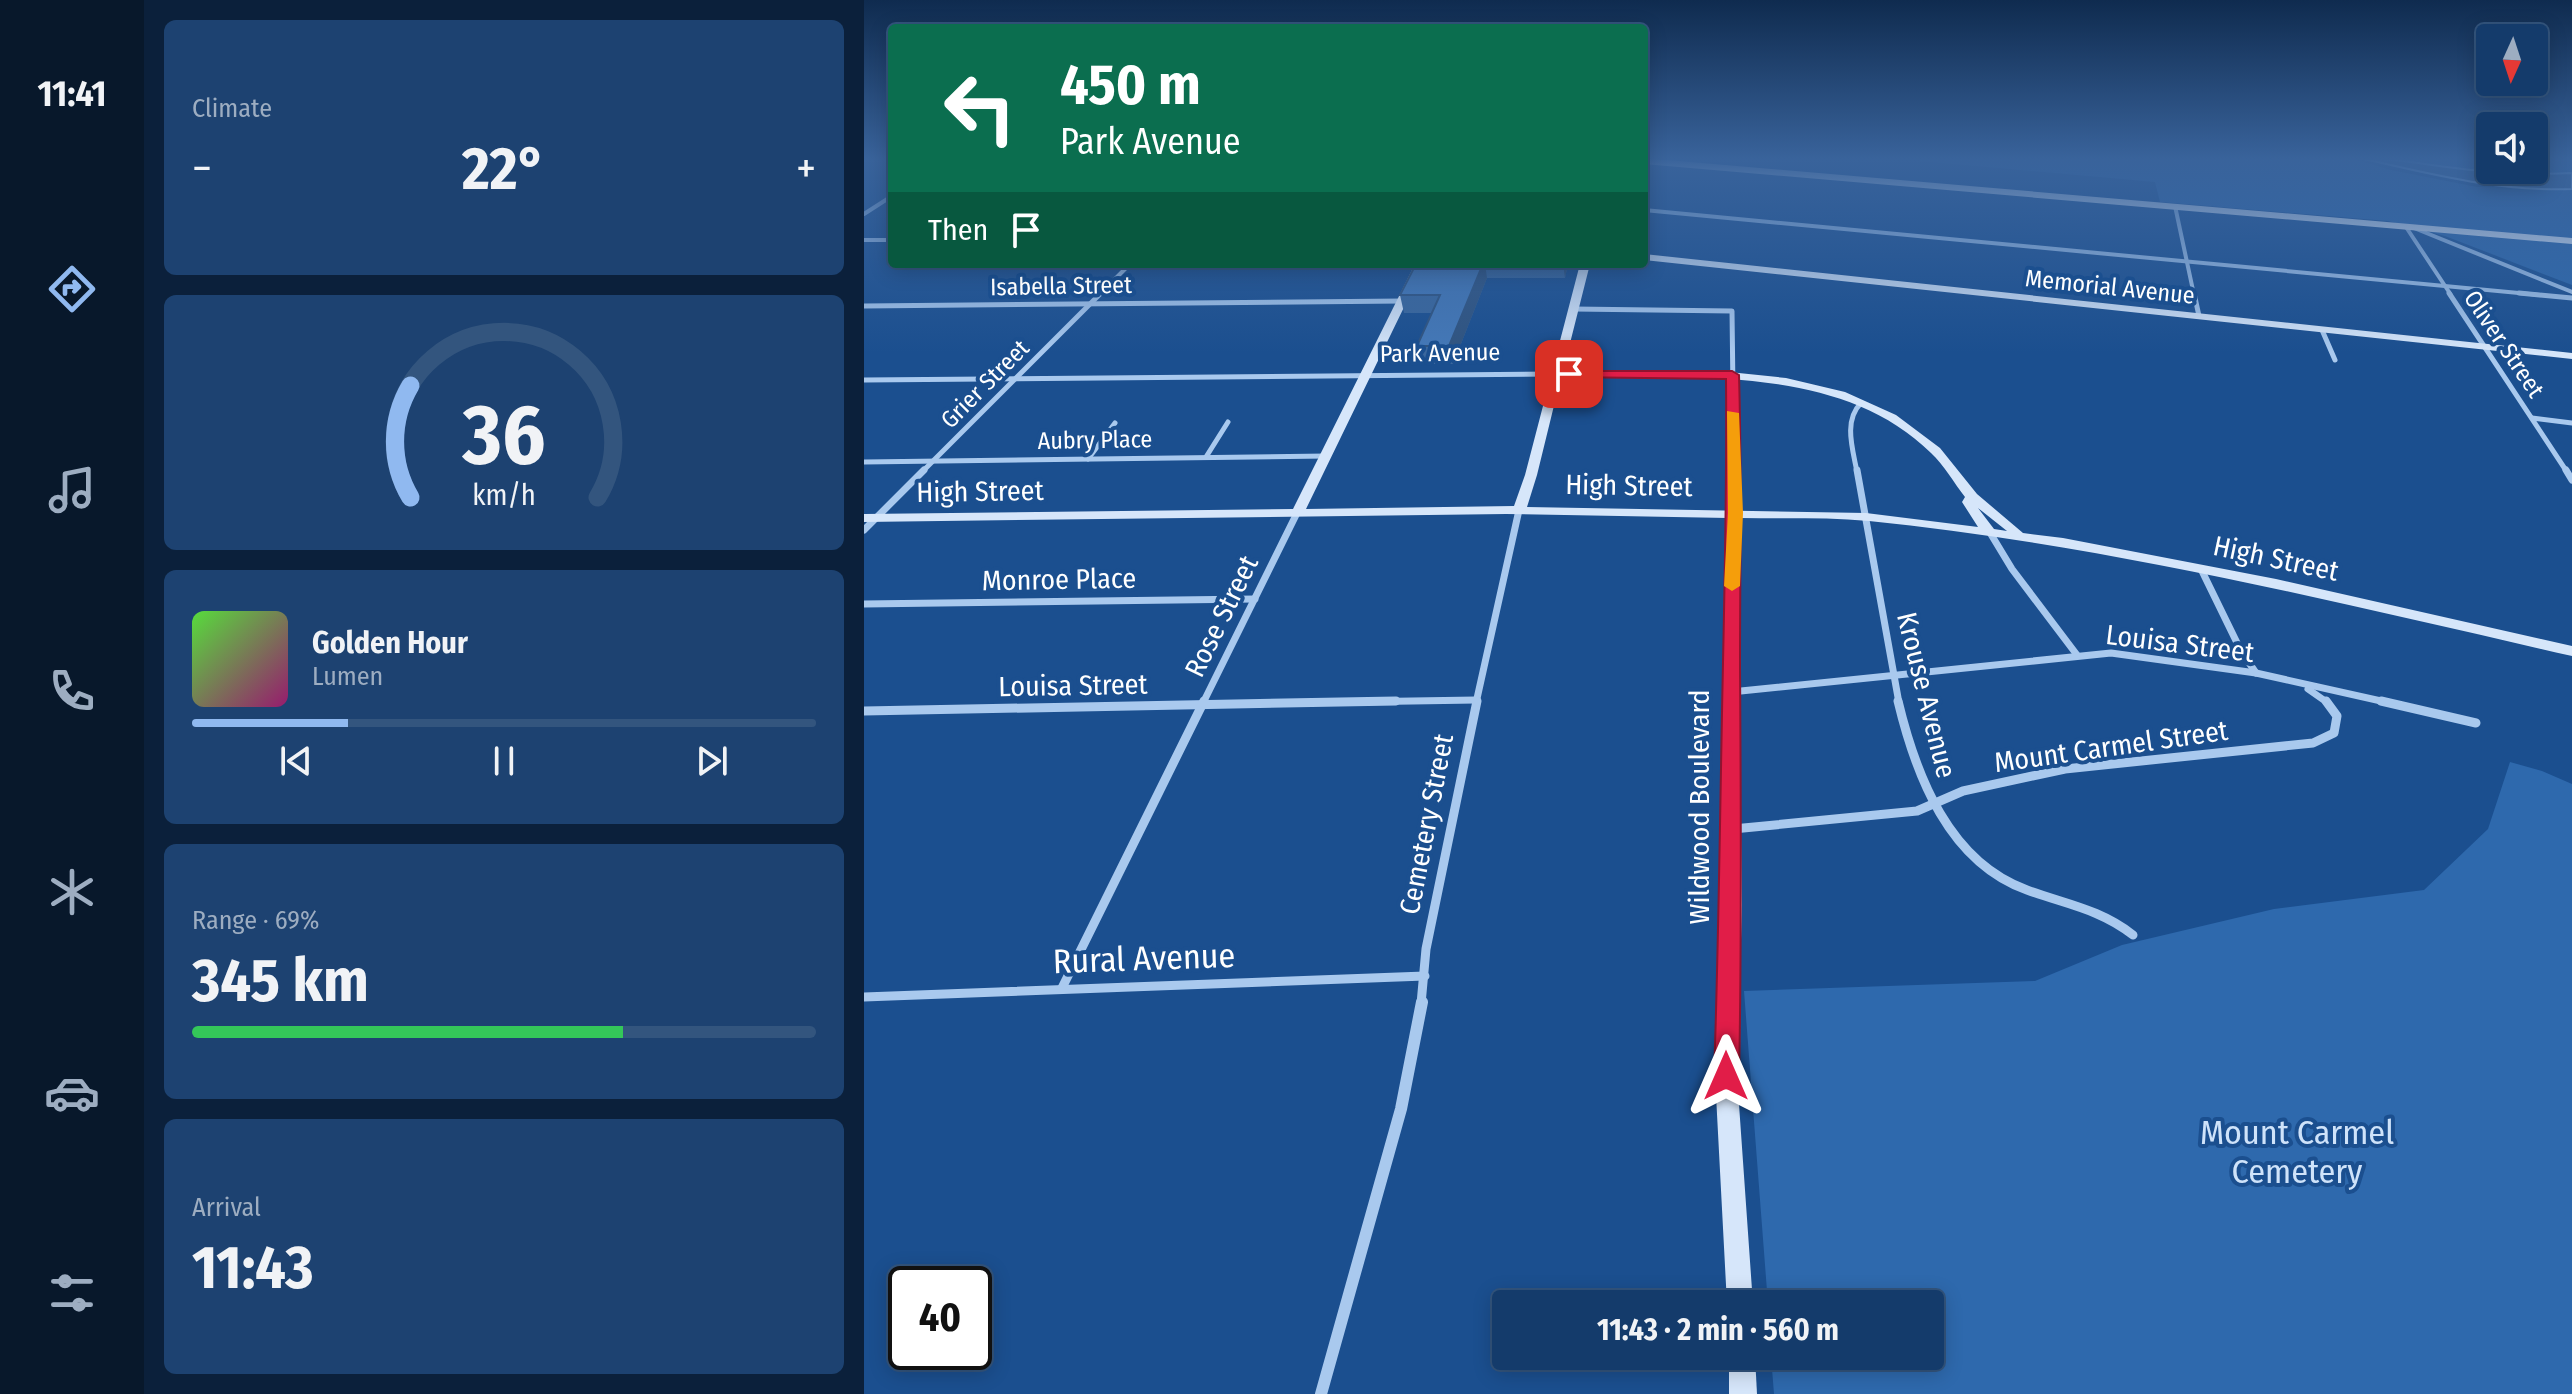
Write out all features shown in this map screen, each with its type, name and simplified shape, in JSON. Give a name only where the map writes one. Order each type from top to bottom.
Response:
[{"type":"main road","points":[[2357,223],[2572,241]]},
{"type":"street","points":[[1788,223],[2572,298]]},
{"type":"street","points":[[2179,223],[2199,316]]},
{"type":"street","points":[[2410,228],[2572,292]]},
{"type":"street","name":"Oliver Street","points":[[2410,228],[2444,286],[2572,480]]},
{"type":"street","points":[[864,240],[888,240]]},
{"type":"street","name":"Memorial Avenue","points":[[1648,257],[2572,356]]},
{"type":"street","name":"Grier Street","points":[[864,530],[870,518],[1016,379],[1126,268]]},
{"type":"street","name":"Rose Street","points":[[1062,988],[1418,268]]},
{"type":"street","name":"Cemetery Street","points":[[1321,1394],[1401,1109],[1420,1022],[1426,949],[1476,700],[1519,510],[1584,268]]},
{"type":"street","name":"Isabella Street","points":[[864,306],[1402,301]]},
{"type":"street","name":"Wildwood Boulevard","points":[[1574,309],[1732,311],[1735,513],[1726,1076],[1739,1290]]},
{"type":"street","points":[[2322,330],[2335,360]]},
{"type":"street","name":"Park Avenue","points":[[864,380],[1557,374],[1732,375],[1799,382],[1861,403],[1909,430],[1942,455],[1972,497],[1968,502],[1980,522],[2077,655]]},
{"type":"street","name":"Krouse Avenue","points":[[1861,403],[1854,410],[1850,426],[1894,676],[1914,758],[1934,804],[1966,849],[2004,881],[2034,895],[2104,913],[2133,935]]},
{"type":"street","points":[[2532,418],[2572,423]]},
{"type":"street","points":[[1206,457],[1228,422]]},
{"type":"street","points":[[1088,459],[1115,423]]},
{"type":"street","name":"Aubry Place","points":[[864,462],[1326,456]]},
{"type":"street","points":[[1972,497],[2021,535]]},
{"type":"street","name":"High Street","points":[[870,518],[1519,510],[1866,517],[2021,535],[2201,569],[2572,651]]},
{"type":"street","points":[[2201,569],[2241,651],[2256,673]]},
{"type":"street","name":"Monroe Place","points":[[864,604],[1255,599]]},
{"type":"street","name":"Louisa Street","points":[[1731,692],[2111,653],[2256,673],[2476,723]]},
{"type":"street","name":"Mount Carmel Street","points":[[1732,830],[1889,816],[1934,804],[1963,791],[2041,773],[2313,743],[2328,738],[2338,725],[2336,712],[2317,694],[2299,684]]},
{"type":"street","name":"Louisa Street","points":[[864,711],[1476,700]]},
{"type":"street","name":"Rural Avenue","points":[[864,997],[1425,976]]},
{"type":"street","points":[[1742,1370],[1743,1394]]},
{"type":"green space","points":[[2396,223],[2572,223],[2572,285],[2445,236]]},
{"type":"green space","name":"Mount Carmel Cemetery","points":[[2510,762],[2572,784],[2572,1394],[1774,1394],[1772,1370],[1944,1370],[1944,1290],[1767,1290],[1744,991],[2035,981],[2122,945],[2274,909],[2424,890],[2488,829]]},
{"type":"building","points":[[1414,268],[1481,268],[1449,346],[1417,346],[1440,295],[1400,295]]},
{"type":"slow traffic","points":[[1732,413],[1735,513],[1732,586]]},
{"type":"route","points":[[1569,374],[1732,375],[1735,513],[1732,905],[1726,1076]]}]
